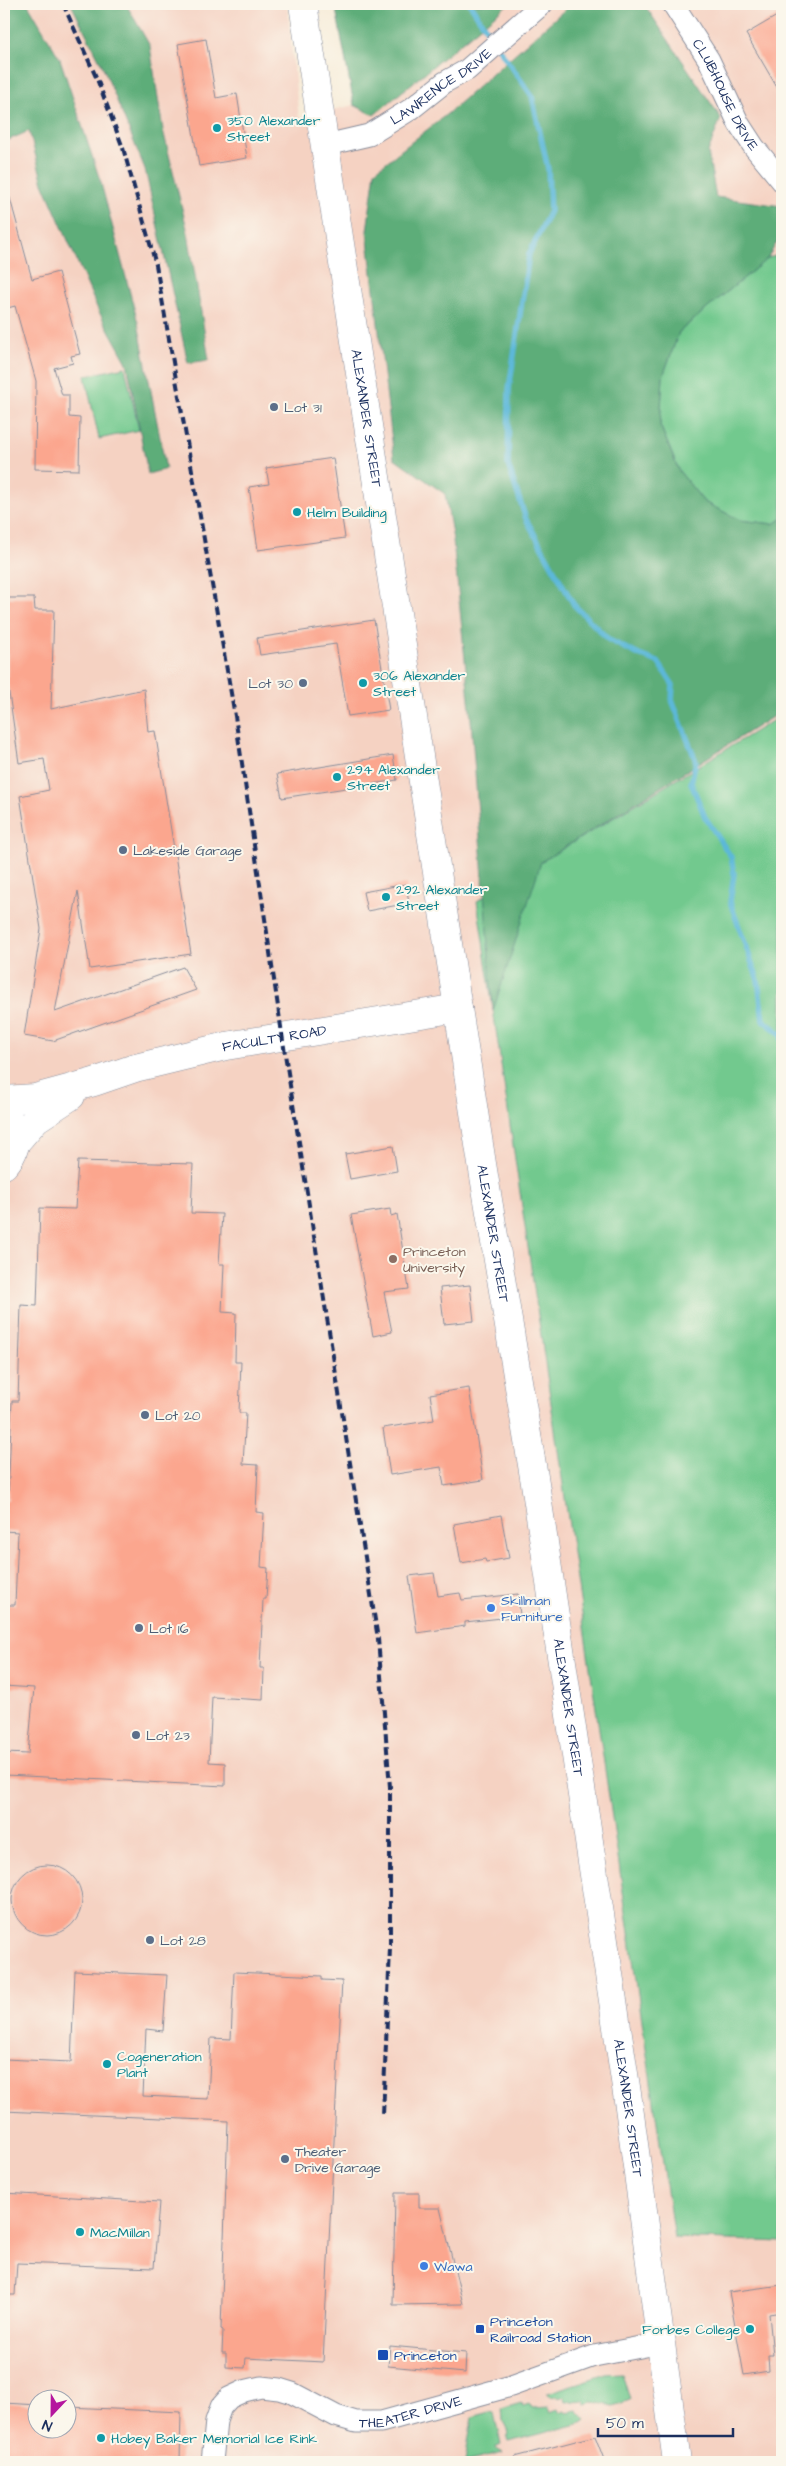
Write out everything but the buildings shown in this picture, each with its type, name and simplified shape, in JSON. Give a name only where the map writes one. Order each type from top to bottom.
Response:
[{"type":"main road","name":"ALEXANDER STREET","points":[[303,4],[458,1008],[534,1483],[628,2099],[677,2462]]},
{"type":"main road","name":"FACULTY ROAD","points":[[4,1100],[35,1098],[94,1082],[135,1068],[226,1046],[458,1008]]},
{"type":"main road","name":"FACULTY ROAD","points":[[10,1154],[36,1119],[94,1082]]},
{"type":"main road","points":[[4,1108],[12,1118],[16,1130],[10,1154]]},
{"type":"street","name":"LAWRENCE DRIVE","points":[[326,145],[369,135],[411,110],[445,82],[467,70],[542,4]]},
{"type":"street","name":"CLUBHOUSE DRIVE","points":[[673,4],[709,60],[739,124],[754,147],[782,181]]},
{"type":"street","name":"THEATER DRIVE","points":[[212,2462],[216,2420],[221,2407],[229,2398],[244,2391],[262,2388],[279,2389],[292,2393],[336,2416],[356,2422],[381,2422],[511,2386],[594,2356],[661,2343]]},
{"type":"shaded area","name":"Princeton University","points":[[4,4],[287,4],[299,118],[354,105],[335,4],[782,4],[782,2462],[4,2462]]},
{"type":"green space","points":[[4,4],[28,4],[60,59],[101,183],[138,323],[166,469],[148,474],[127,363],[99,312],[43,183],[29,131],[4,142]]},
{"type":"green space","points":[[71,4],[126,4],[150,46],[163,130],[188,233],[209,360],[188,363],[145,169],[103,67]]},
{"type":"green space","points":[[335,4],[508,4],[374,115],[354,105]]},
{"type":"green space","points":[[571,4],[644,4],[721,118],[708,152],[716,197],[782,206],[782,233],[768,258],[679,332],[663,376],[660,425],[679,471],[704,502],[740,520],[773,524],[782,519],[782,711],[541,862],[493,1011],[471,720],[453,540],[445,494],[394,458],[367,231],[375,171],[447,114]]},
{"type":"green space","points":[[782,254],[782,519],[773,524],[740,520],[704,502],[679,471],[660,425],[663,376],[679,332],[768,258]]},
{"type":"green space","points":[[125,367],[139,430],[99,439],[85,376]]},
{"type":"green space","points":[[782,715],[782,2242],[674,2238],[477,901]]},
{"type":"green space","points":[[622,2373],[630,2400],[613,2406],[593,2402],[586,2404],[584,2400],[566,2402],[565,2397],[558,2399],[548,2396],[547,2393],[606,2374]]},
{"type":"green space","points":[[522,2403],[523,2406],[529,2404],[533,2408],[548,2407],[550,2412],[558,2409],[559,2412],[577,2410],[586,2420],[582,2423],[509,2442],[507,2435],[509,2435],[503,2421],[502,2409]]},
{"type":"green space","points":[[490,2412],[494,2413],[501,2445],[495,2448],[503,2453],[465,2462],[472,2417]]},
{"type":"waterway","points":[[470,4],[494,41]]},
{"type":"waterway","points":[[499,49],[532,96],[548,169],[550,211],[529,254],[509,389],[508,465],[526,519],[574,605],[609,640],[658,662],[673,685],[672,700],[696,761],[691,783],[705,817],[731,857],[734,874],[730,902],[758,980],[763,1020],[781,1034],[782,1042]]},
{"type":"waterway","points":[[782,1094],[782,1130]]},
{"type":"railway","points":[[63,4],[97,79],[123,148],[156,265],[235,716],[285,1054],[378,1639],[390,1787],[390,1948],[383,2115]]},
{"type":"place","name":"350 Alexander Street","points":[[217,128]]},
{"type":"place","name":"Lot 31","points":[[274,407]]},
{"type":"place","name":"Helm Building","points":[[297,512]]},
{"type":"place","name":"Lot 30","points":[[303,683]]},
{"type":"place","name":"306 Alexander Street","points":[[363,683]]},
{"type":"place","name":"294 Alexander Street","points":[[337,777]]},
{"type":"place","name":"Lakeside Garage","points":[[123,850]]},
{"type":"place","name":"292 Alexander Street","points":[[386,897]]},
{"type":"place","name":"Princeton University","points":[[393,1259]]},
{"type":"place","name":"Lot 20","points":[[145,1415]]},
{"type":"place","name":"Skillman Furniture","points":[[491,1608]]},
{"type":"place","name":"Lot 16","points":[[139,1628]]},
{"type":"place","name":"Lot 23","points":[[136,1735]]},
{"type":"place","name":"Lot 28","points":[[150,1940]]},
{"type":"place","name":"Cogeneration Plant","points":[[107,2064]]},
{"type":"place","name":"Theater Drive Garage","points":[[285,2159]]},
{"type":"place","name":"MacMillan","points":[[80,2232]]},
{"type":"place","name":"Wawa","points":[[424,2266]]},
{"type":"place","name":"Princeton Railroad Station","points":[[480,2329]]},
{"type":"place","name":"Forbes College","points":[[750,2329]]},
{"type":"place","name":"Princeton","points":[[383,2355]]},
{"type":"place","name":"Hobey Baker Memorial Ice Rink","points":[[101,2438]]}]
